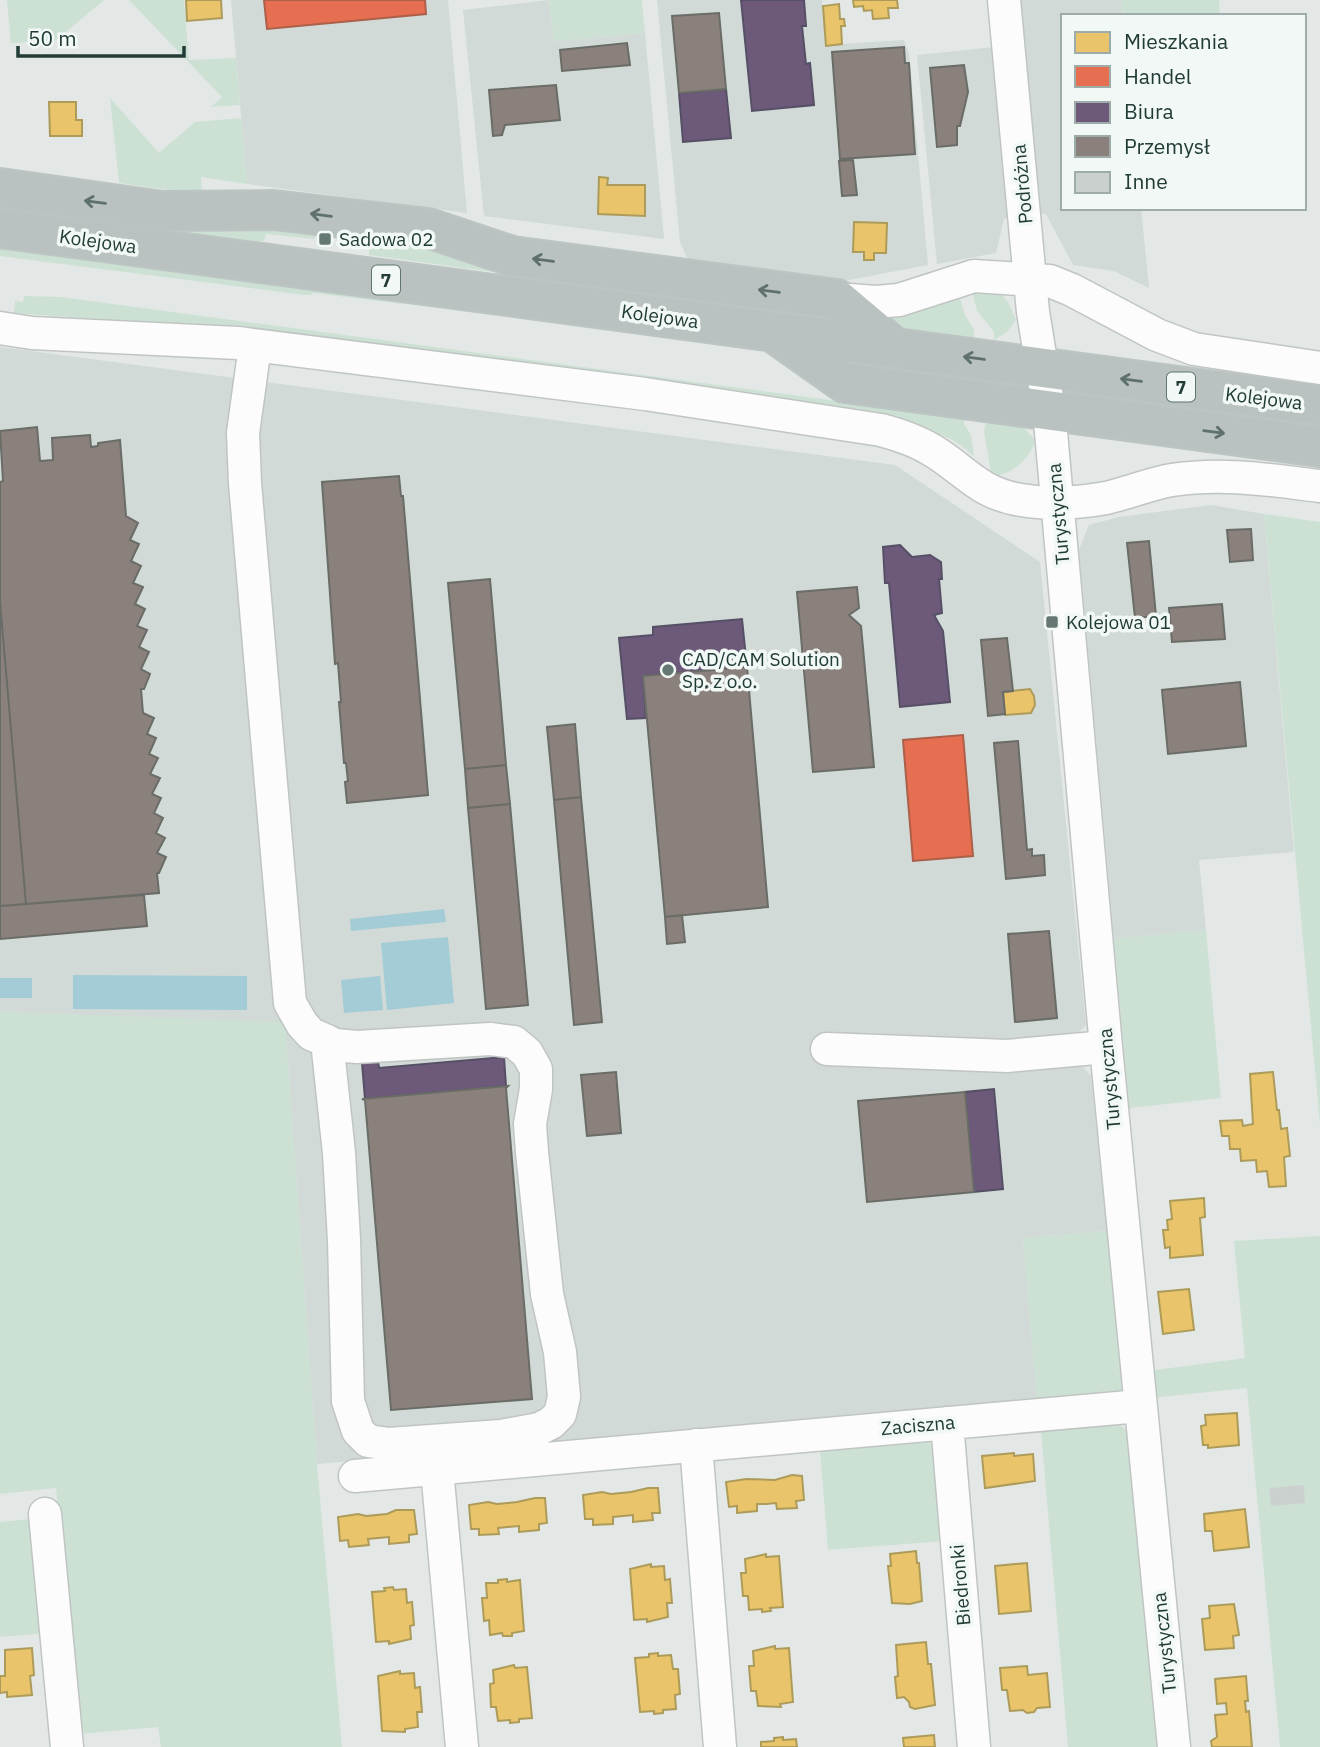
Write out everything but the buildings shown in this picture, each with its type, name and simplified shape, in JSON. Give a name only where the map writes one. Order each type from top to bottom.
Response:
[{"type":"highway","points":[[0,188],[162,211],[274,210],[428,228],[512,256],[836,299],[895,348]]},
{"type":"highway","name":"Kolejowa","points":[[0,228],[1320,405]]},
{"type":"highway","name":"7","points":[[772,331],[845,383],[1320,447]]},
{"type":"street","name":"Podróżna","points":[[1004,0],[1042,367]]},
{"type":"street","points":[[836,299],[876,302],[898,300],[974,276],[1050,281],[1157,335],[1194,349],[1320,368]]},
{"type":"street","points":[[0,328],[32,333],[255,346],[645,394],[881,430],[904,437],[935,452],[990,493],[1021,500],[1057,504],[1107,498],[1129,489],[1173,480],[1228,475],[1320,486]]},
{"type":"street","points":[[255,346],[243,433],[245,483],[290,1003],[302,1024],[312,1034],[327,1041],[335,1045],[357,1047],[489,1039],[514,1042],[527,1053],[536,1069],[536,1089],[530,1124],[532,1152],[547,1294],[560,1352],[564,1397],[560,1414],[551,1423],[540,1429],[501,1436],[388,1444],[368,1441],[358,1431],[348,1401],[339,1153],[327,1041]]},
{"type":"street","name":"Turystyczna","points":[[1042,367],[1049,410],[1106,1047],[1174,1747]]},
{"type":"street","points":[[827,1049],[1007,1056],[1106,1047]]},
{"type":"street","name":"Zaciszna","points":[[355,1476],[1140,1406]]},
{"type":"street","name":"Biedronki","points":[[947,1423],[974,1747]]},
{"type":"street","points":[[695,1445],[720,1747]]},
{"type":"street","points":[[437,1469],[462,1747]]},
{"type":"street","points":[[45,1514],[66,1747]]},
{"type":"shaded area","points":[[231,0],[448,0],[467,213],[247,184]]},
{"type":"shaded area","points":[[549,0],[554,41],[645,33],[664,239],[484,216],[463,10]]},
{"type":"shaded area","points":[[657,0],[822,0],[826,45],[904,40],[909,53],[928,265],[849,280],[689,262],[680,242]]},
{"type":"shaded area","points":[[1018,0],[1121,0],[1123,14],[1061,14],[1061,210],[1141,210],[1149,288],[1114,271],[1073,265],[1046,214],[1038,213]]},
{"type":"shaded area","points":[[994,47],[1011,218],[1004,219],[996,253],[937,264],[917,55]]},
{"type":"shaded area","points":[[0,347],[895,465],[1040,562],[1086,1025],[1075,1036],[827,1049],[829,1066],[1011,1072],[1082,1066],[1091,1076],[1107,1231],[1023,1238],[1037,1400],[317,1464],[285,1023],[0,1012]]},
{"type":"shaded area","points":[[1211,505],[1264,514],[1294,852],[1199,860],[1206,930],[1114,939],[1079,550],[1089,525],[1119,517]]},
{"type":"green space","points":[[7,0],[104,0],[55,41],[11,43]]},
{"type":"green space","points":[[129,0],[184,0],[189,60],[236,58],[240,105],[211,107],[222,97]]},
{"type":"green space","points":[[549,0],[642,0],[645,33],[554,41]]},
{"type":"green space","points":[[1121,0],[1219,0],[1220,14],[1123,14]]},
{"type":"green space","points":[[110,98],[159,153],[195,122],[241,118],[247,184],[201,177],[202,195],[119,183]]},
{"type":"green space","points":[[0,199],[223,220],[333,236],[316,234],[315,239],[266,234],[264,241],[242,241],[0,208]]},
{"type":"green space","points":[[345,230],[544,269],[958,291],[965,315],[974,330],[974,338],[369,255],[369,247],[344,244]]},
{"type":"green space","points":[[0,241],[965,369],[964,377],[553,322],[313,293],[304,295],[0,256]]},
{"type":"green space","points":[[971,287],[996,288],[1008,302],[1016,320],[1007,332],[994,340],[994,332],[977,311]]},
{"type":"green space","points":[[24,296],[61,297],[964,418],[964,424],[971,435],[974,457],[954,441],[913,426],[194,326],[14,313],[15,301],[23,302]]},
{"type":"green space","points":[[986,422],[1022,426],[1035,440],[1021,463],[997,476],[991,473],[984,431]]},
{"type":"green space","points":[[1264,514],[1320,522],[1320,1125]]},
{"type":"green space","points":[[1206,930],[1221,1098],[1129,1108],[1114,939]]},
{"type":"green space","points":[[0,1012],[285,1022],[317,1464],[342,1747],[161,1747],[158,1727],[80,1734],[56,1488],[0,1494]]},
{"type":"green space","points":[[1107,1231],[1123,1392],[1037,1400],[1023,1238]]},
{"type":"green space","points":[[1320,1236],[1320,1747],[1280,1747],[1247,1388],[1151,1398],[1148,1371],[1245,1358],[1234,1241]]},
{"type":"green space","points":[[1117,1423],[1127,1431],[1158,1747],[1068,1747],[1041,1431]]},
{"type":"green space","points":[[926,1441],[936,1447],[944,1541],[828,1550],[820,1450]]},
{"type":"green space","points":[[30,1519],[51,1633],[0,1637],[0,1522]]},
{"type":"water","points":[[444,909],[446,922],[351,931],[350,919]]},
{"type":"water","points":[[448,937],[454,1003],[387,1010],[381,943]]},
{"type":"water","points":[[73,975],[247,976],[247,1010],[73,1009]]},
{"type":"water","points":[[380,976],[383,1010],[344,1013],[341,980]]},
{"type":"water","points":[[0,978],[32,978],[32,998],[0,998]]},
{"type":"place","name":"Sadowa 02","points":[[325,239]]},
{"type":"place","name":"Kolejowa 01","points":[[1052,622]]},
{"type":"place","name":"CAD/CAM Solution Sp. z o.o.","points":[[668,670]]}]
